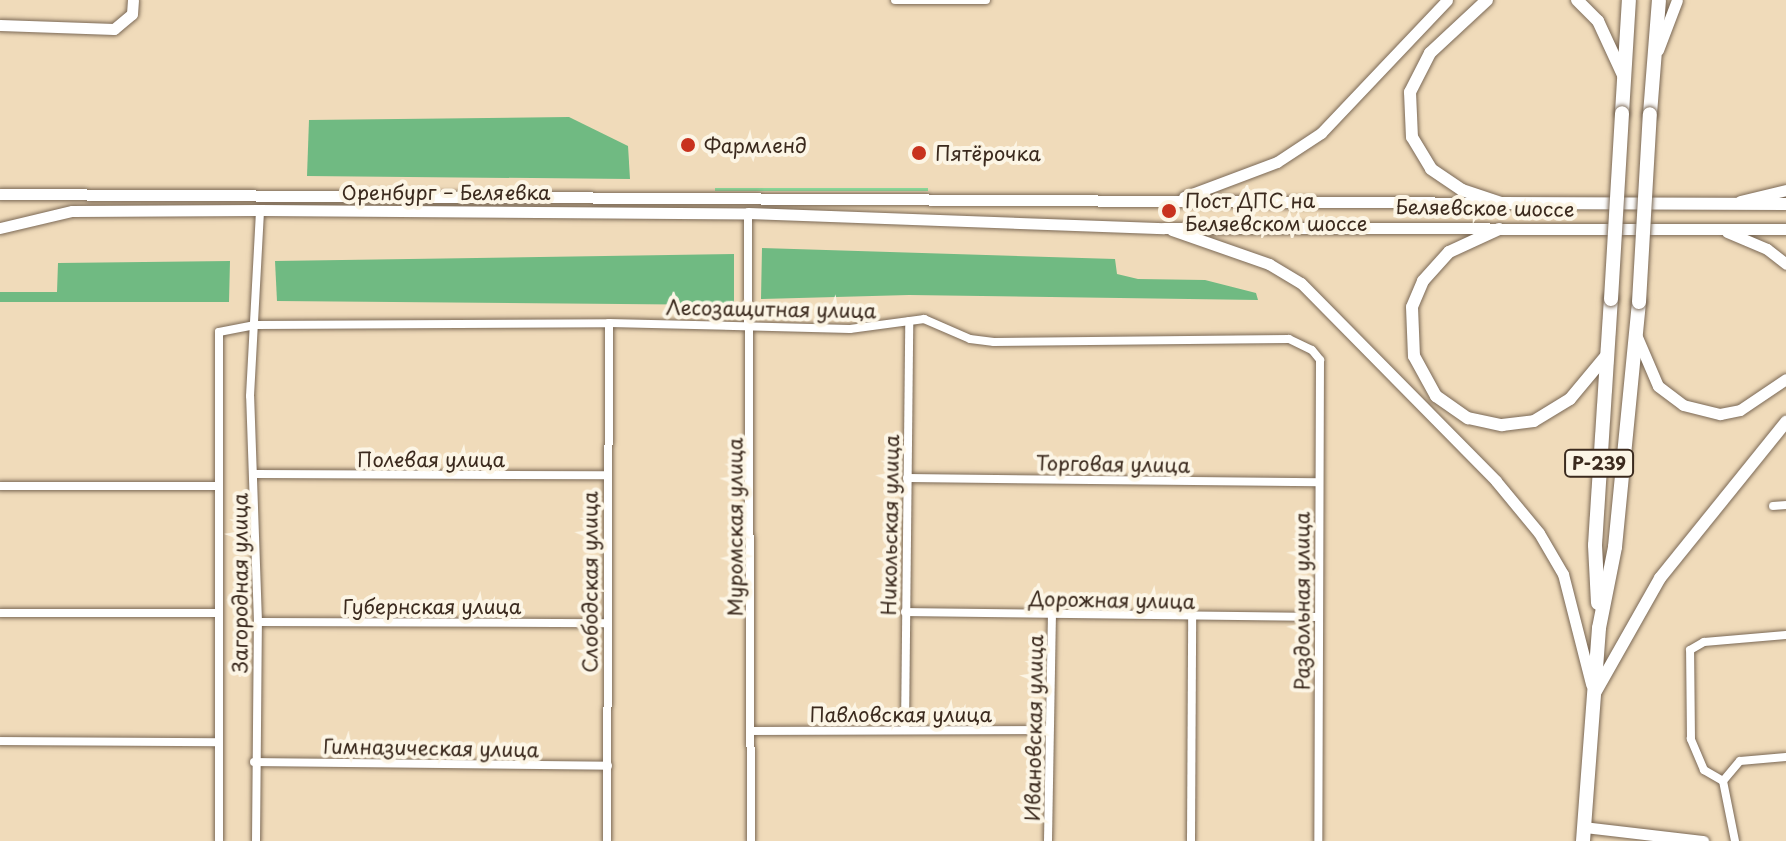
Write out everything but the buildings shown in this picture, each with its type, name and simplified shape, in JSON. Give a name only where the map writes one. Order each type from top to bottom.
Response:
[{"type":"highway","name":"Р-239","points":[[1584,834],[1599,628],[1595,545],[1605,357],[1629,0]]},
{"type":"highway","name":"Р-239","points":[[1599,628],[1615,547],[1637,337],[1659,0]]},
{"type":"main road","points":[[1,26],[114,29],[132,14],[133,0]]},
{"type":"main road","points":[[1174,200],[1277,162],[1321,133],[1447,0]]},
{"type":"main road","points":[[1487,0],[1430,53],[1410,92],[1412,137],[1431,169],[1462,190],[1501,203]]},
{"type":"main road","points":[[1577,0],[1598,21],[1623,75]]},
{"type":"main road","points":[[1655,58],[1677,0]]},
{"type":"main road","points":[[1725,204],[1786,190]]},
{"type":"main road","name":"Оренбург – Беляевка","points":[[0,194],[896,199]]},
{"type":"main road","name":"Беляевское шоссе","points":[[896,199],[1786,204]]},
{"type":"main road","name":"Оренбург – Беляевка","points":[[0,228],[72,211],[748,213],[895,218]]},
{"type":"main road","name":"Беляевское шоссе","points":[[895,218],[1164,228],[1786,229]]},
{"type":"main road","points":[[1164,228],[1269,264],[1301,283],[1496,481],[1539,533],[1563,574],[1594,696]]},
{"type":"main road","points":[[1499,229],[1449,252],[1423,281],[1412,307],[1414,356],[1436,396],[1468,418],[1502,425],[1534,421],[1570,399],[1605,357]]},
{"type":"main road","points":[[1720,229],[1767,249],[1786,264]]},
{"type":"main road","points":[[1637,337],[1658,386],[1683,405],[1720,414],[1740,410],[1786,379]]},
{"type":"main road","points":[[1594,696],[1660,578],[1786,422]]},
{"type":"main road","points":[[1584,834],[1703,841]]},
{"type":"street","points":[[895,0],[986,0]]},
{"type":"street","name":"Загородная улица","points":[[256,841],[254,762],[258,622],[255,474],[249,453],[249,410],[260,210]]},
{"type":"street","name":"Муромская улица","points":[[748,213],[751,325],[751,841]]},
{"type":"street","name":"Лесозащитная улица","points":[[217,486],[219,332],[256,325],[609,323],[850,329],[931,320],[961,336],[994,342],[1289,339],[1303,344],[1320,360]]},
{"type":"street","name":"Никольская улица","points":[[905,730],[909,321]]},
{"type":"street","name":"Слободская улица","points":[[607,841],[606,475],[609,323]]},
{"type":"street","name":"Раздольная улица","points":[[1318,841],[1320,360]]},
{"type":"street","name":"Полевая улица","points":[[255,474],[606,475]]},
{"type":"street","name":"Торговая улица","points":[[907,478],[1319,482]]},
{"type":"street","points":[[0,486],[217,486],[219,841]]},
{"type":"street","points":[[1773,506],[1786,505]]},
{"type":"street","name":"Дорожная улица","points":[[905,612],[1192,618],[1318,617]]},
{"type":"street","points":[[0,613],[219,613]]},
{"type":"street","name":"Ивановская улица","points":[[1048,841],[1052,616]]},
{"type":"street","points":[[1191,841],[1192,618]]},
{"type":"street","name":"Губернская улица","points":[[258,622],[606,623]]},
{"type":"street","points":[[1735,841],[1723,781],[1704,770],[1691,739],[1690,650],[1704,642],[1786,635]]},
{"type":"street","name":"Павловская улица","points":[[752,731],[1049,730]]},
{"type":"street","points":[[0,741],[218,742]]},
{"type":"street","points":[[1723,781],[1740,761],[1786,757]]},
{"type":"street","name":"Гимназическая улица","points":[[254,762],[608,766]]},
{"type":"green space","points":[[569,117],[628,146],[630,179],[307,176],[309,120]]},
{"type":"green space","points":[[715,188],[928,188],[928,191],[715,191]]},
{"type":"green space","points":[[762,248],[1115,259],[1117,274],[1138,279],[1205,280],[1256,293],[1258,300],[909,295],[761,299]]},
{"type":"green space","points":[[734,254],[734,305],[277,301],[275,261]]},
{"type":"green space","points":[[230,261],[229,302],[0,302],[0,292],[57,292],[58,263]]},
{"type":"place","name":"Фармленд","points":[[688,145]]},
{"type":"place","name":"Пятёрочка","points":[[919,153]]},
{"type":"place","name":"Пост ДПС на Беляевском шоссе","points":[[1169,211]]}]
